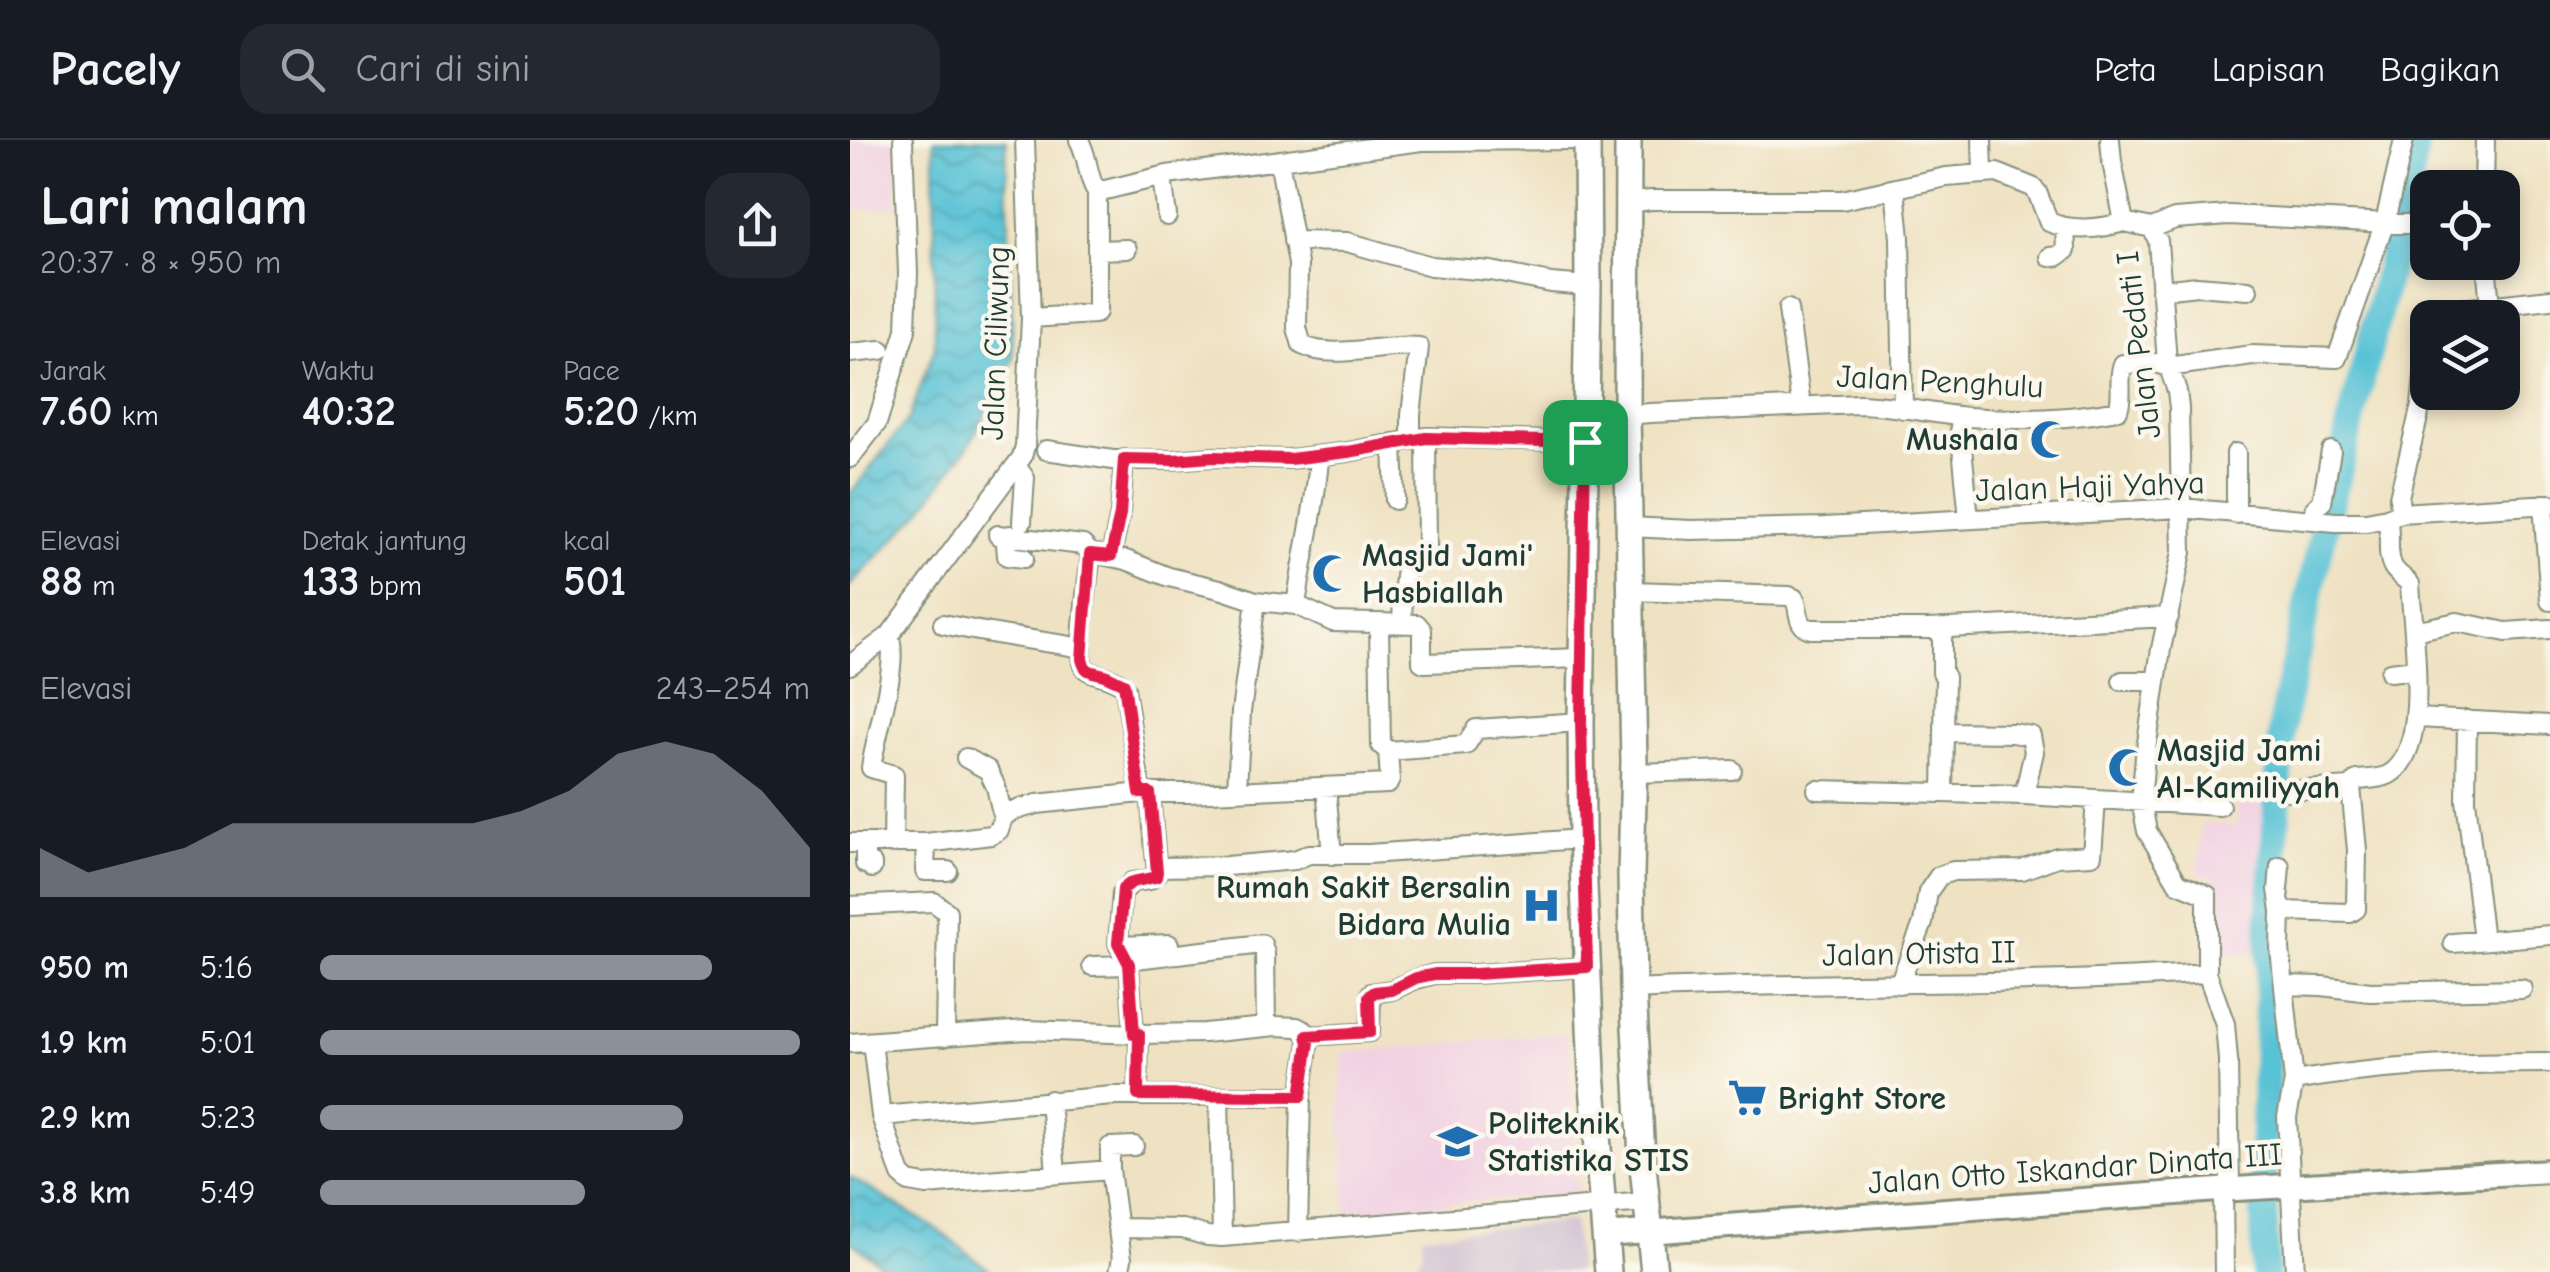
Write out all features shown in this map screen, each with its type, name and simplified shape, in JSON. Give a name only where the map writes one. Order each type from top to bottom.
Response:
[{"type":"main road","points":[[1587,140],[1582,839],[1592,1073],[1608,1272]]},
{"type":"main road","points":[[1628,140],[1633,990],[1645,1202],[1654,1272]]},
{"type":"street","points":[[850,458],[877,423],[906,330],[903,140]]},
{"type":"street","name":"Jalan Ciliwung","points":[[850,666],[888,636],[1016,466],[1025,446],[1031,318],[1024,140]]},
{"type":"street","points":[[1031,318],[1098,312],[1097,192],[1079,140]]},
{"type":"street","points":[[1097,192],[1162,176],[1422,141],[1587,140]]},
{"type":"street","points":[[1982,140],[1983,174]]},
{"type":"street","name":"Jalan Pedati I","points":[[2110,140],[2124,222],[2152,228],[2158,241],[2168,367],[2179,408],[2181,508]]},
{"type":"street","name":"Jalan Penghulu","points":[[1627,416],[1879,404],[1959,416],[2045,418],[2118,410],[2122,364],[2157,363],[2168,367],[2252,355],[2337,358],[2396,223],[2404,140]]},
{"type":"street","points":[[2484,170],[2485,140]]},
{"type":"street","points":[[1279,160],[1298,264],[1297,328],[1302,345],[1312,350],[1420,346],[1410,440],[1395,500]]},
{"type":"street","points":[[1628,203],[1842,200],[1946,177],[1997,173],[2037,192],[2049,222],[2081,228],[2124,222]]},
{"type":"street","points":[[1162,176],[1167,216]]},
{"type":"street","points":[[1896,188],[1903,408]]},
{"type":"street","points":[[2152,228],[2174,219],[2229,215],[2410,224]]},
{"type":"street","points":[[2050,257],[2066,250],[2064,227]]},
{"type":"street","points":[[1293,241],[1346,242],[1430,266],[1491,270],[1551,283],[1588,286]]},
{"type":"street","points":[[1096,250],[1126,249]]},
{"type":"street","points":[[2161,290],[2197,286],[2248,290]]},
{"type":"street","points":[[2520,303],[2550,300]]},
{"type":"street","points":[[1788,309],[1801,406]]},
{"type":"street","points":[[850,353],[881,350]]},
{"type":"street","points":[[2281,911],[2350,913],[2356,909],[2351,787],[2357,780],[2386,777],[2394,772],[2417,718],[2410,584],[2395,571],[2390,560],[2390,528],[2420,410]]},
{"type":"street","points":[[1959,416],[1969,519]]},
{"type":"street","points":[[1402,624],[1406,568],[1427,550],[1410,440]]},
{"type":"street","points":[[1046,450],[1124,459],[1290,459],[1410,440],[1585,442]]},
{"type":"street","points":[[2314,519],[2315,508],[2322,502],[2331,451]]},
{"type":"street","points":[[2236,453],[2236,514]]},
{"type":"street","points":[[1296,605],[1316,495],[1316,456]]},
{"type":"street","points":[[1111,556],[1120,514],[1124,459]]},
{"type":"street","points":[[1016,466],[1025,478],[1006,544],[1007,556],[1024,558]]},
{"type":"street","points":[[2548,501],[2550,601]]},
{"type":"street","name":"Jalan Haji Yahya","points":[[1629,527],[1804,528],[2181,508],[2366,522],[2548,501]]},
{"type":"street","points":[[2181,508],[2182,552],[2156,680],[2141,801],[2148,830],[2178,883],[2207,894],[2206,973],[2225,1024],[2252,1188],[2295,1272]]},
{"type":"street","points":[[1010,531],[1083,545],[1090,554],[1082,648],[1085,669],[1121,682],[1126,688],[1156,872]]},
{"type":"street","points":[[1090,554],[1111,556],[1256,601],[1296,605],[1333,622],[1416,624],[1422,630],[1424,664],[1582,658]]},
{"type":"street","points":[[1631,590],[1789,596],[1797,603],[1800,622],[1812,630],[2169,617]]},
{"type":"street","points":[[1236,790],[1241,712],[1256,601]]},
{"type":"street","points":[[2414,631],[2457,622],[2506,632],[2550,629]]},
{"type":"street","points":[[942,624],[1082,648]]},
{"type":"street","points":[[1378,625],[1381,746],[1388,751],[1466,745],[1476,728],[1581,722]]},
{"type":"street","points":[[1942,628],[1942,792]]},
{"type":"street","points":[[888,636],[893,646],[870,768],[894,775],[893,844]]},
{"type":"street","points":[[2390,672],[2416,669]]},
{"type":"street","points":[[2122,681],[2156,680]]},
{"type":"street","points":[[2417,718],[2550,725]]},
{"type":"street","points":[[2467,720],[2466,800],[2483,940]]},
{"type":"street","points":[[1944,732],[2013,732],[2032,736],[2034,752],[2024,795]]},
{"type":"street","points":[[1003,817],[1018,808],[1037,804],[1145,793],[1388,784],[1388,751]]},
{"type":"street","points":[[872,868],[872,864],[865,864],[858,843],[926,844],[992,835],[998,830],[1003,817],[996,787],[988,770],[966,758]]},
{"type":"street","points":[[1634,772],[1732,770]]},
{"type":"street","points":[[1326,787],[1332,856]]},
{"type":"street","points":[[2288,791],[2351,787]]},
{"type":"street","points":[[1817,790],[2024,795],[2220,806]]},
{"type":"street","points":[[1899,984],[1923,923],[1928,892],[1939,876],[1954,871],[2029,869],[2057,857],[2093,853],[2096,800]]},
{"type":"street","points":[[1138,1095],[1123,889],[1132,882],[1156,872],[1295,860],[1309,854],[1332,856],[1582,839]]},
{"type":"street","points":[[926,844],[925,871],[948,871]]},
{"type":"street","points":[[2224,1272],[2252,1188],[2287,1116],[2294,1080],[2280,949],[2280,866]]},
{"type":"street","points":[[850,906],[934,902],[947,912],[945,1036]]},
{"type":"street","points":[[2453,943],[2550,935]]},
{"type":"street","points":[[1092,966],[1169,944]]},
{"type":"street","points":[[1125,957],[1262,944],[1266,952],[1266,1026]]},
{"type":"street","points":[[1306,1034],[1367,1034],[1371,1030],[1371,994],[1392,990],[1416,978],[1587,967]]},
{"type":"street","name":"Jalan Otista II","points":[[1633,990],[2110,980],[2206,973]]},
{"type":"street","points":[[2284,985],[2370,992],[2522,990]]},
{"type":"street","points":[[850,1043],[1036,1030],[1136,1034],[1297,1027],[1309,1042],[1301,1096],[1298,1232]]},
{"type":"street","points":[[872,1042],[881,1116],[903,1178],[909,1182],[926,1184],[1110,1170]]},
{"type":"street","points":[[2294,1080],[2422,1064],[2550,1062]]},
{"type":"street","points":[[881,1116],[1138,1095],[1301,1096]]},
{"type":"street","points":[[1219,1096],[1222,1237]]},
{"type":"street","points":[[1050,1100],[1056,1173]]},
{"type":"street","points":[[1119,1272],[1122,1259],[1110,1147],[1134,1146]]},
{"type":"street","name":"Jalan Otto Iskandar Dinata III","points":[[1606,1235],[2252,1188],[2550,1171]]},
{"type":"street","points":[[1117,1228],[1183,1229],[1222,1237],[1645,1202]]},
{"type":"shaded area","points":[[850,140],[895,140],[897,207],[850,210]]},
{"type":"shaded area","points":[[2238,803],[2266,805],[2261,949],[2217,957],[2212,876],[2198,874],[2201,824],[2237,826]]},
{"type":"shaded area","name":"Politeknik Statistika STIS","points":[[1567,1033],[1578,1193],[1346,1213],[1342,1053]]},
{"type":"shaded area","points":[[1573,1221],[1578,1272],[1407,1272],[1423,1252],[1422,1235]]},
{"type":"water","points":[[934,140],[1006,140],[1013,360],[969,445],[922,510],[850,586],[850,494],[909,418],[935,347]]},
{"type":"water","points":[[850,1177],[938,1230],[992,1272],[890,1272],[850,1241]]},
{"type":"waterway","points":[[2265,1272],[2263,1164],[2271,905],[2283,716],[2322,538],[2406,200],[2416,140]]},
{"type":"place","name":"Mushala","points":[[2049,439]]},
{"type":"place","name":"Masjid Jami' Hasbiallah","points":[[1332,573]]},
{"type":"place","name":"Masjid Jami Al-Kamiliyyah","points":[[2127,768]]},
{"type":"place","name":"Rumah Sakit Bersalin Bidara Mulia","points":[[1541,905]]},
{"type":"place","name":"Bright Store","points":[[1748,1098]]},
{"type":"place","name":"Politeknik Statistika STIS","points":[[1458,1141]]},
{"type":"route","points":[[1426,438],[1585,442],[1581,722],[1587,967],[1435,974],[1375,992],[1369,996],[1370,1032],[1307,1036],[1301,1096],[1138,1095],[1139,1034],[1134,1034],[1129,964],[1118,943],[1123,889],[1132,882],[1156,877],[1150,793],[1140,793],[1124,684],[1089,672],[1082,659],[1090,554],[1111,556],[1120,514],[1124,459],[1290,459],[1426,438]]}]
